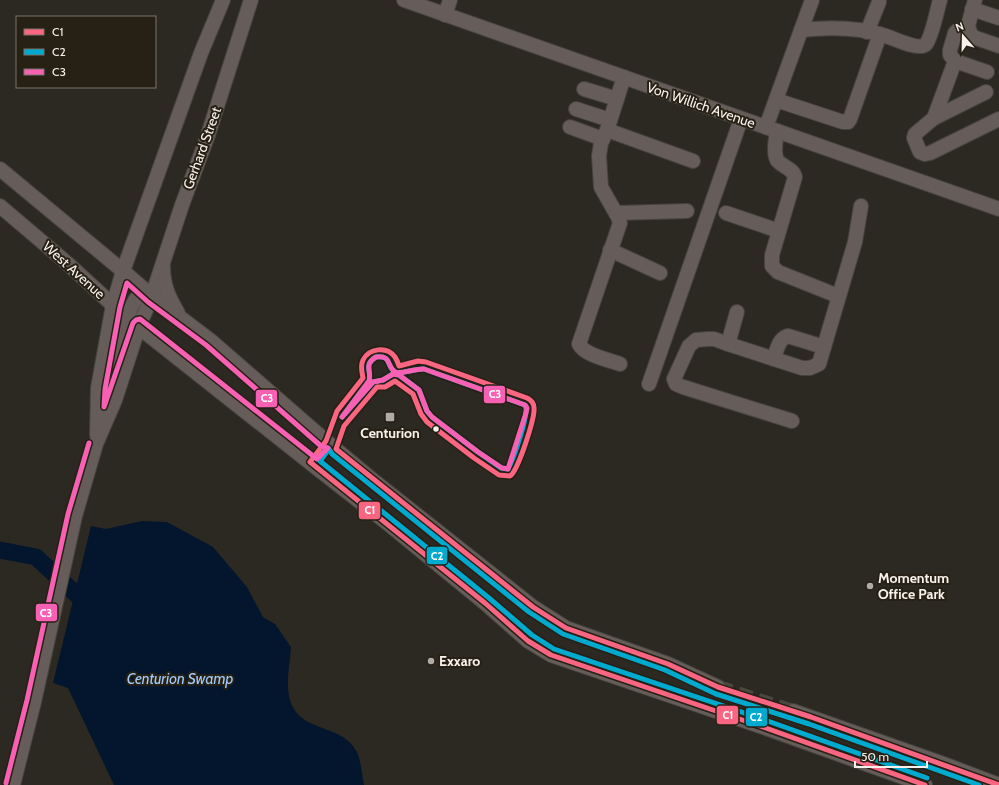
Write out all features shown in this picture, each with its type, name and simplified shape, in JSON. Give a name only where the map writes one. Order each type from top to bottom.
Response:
[{"type":"street","points":[[13,785],[43,662],[75,516],[96,444],[98,388],[113,305],[201,53],[222,0]]},
{"type":"street","name":"Gerhard Street","points":[[96,444],[115,400],[139,326],[152,296],[163,258],[207,138],[251,0]]},
{"type":"street","name":"Von Willich Avenue","points":[[404,0],[999,209]]},
{"type":"street","points":[[445,15],[450,0]]},
{"type":"street","points":[[812,0],[776,100],[771,129],[777,158],[780,163],[793,173],[795,177],[771,262],[773,268],[778,272],[838,296]]},
{"type":"street","points":[[801,30],[834,28],[873,33],[916,47],[923,46],[930,38],[940,0]]},
{"type":"street","points":[[776,100],[843,122],[848,122],[860,91],[879,2]]},
{"type":"street","points":[[999,18],[974,4],[968,27],[971,35],[999,46]]},
{"type":"street","points":[[968,27],[958,30],[955,34],[950,55],[955,61],[987,72]]},
{"type":"street","points":[[934,118],[955,61]]},
{"type":"street","points":[[620,364],[589,353],[582,349],[578,344],[620,223],[616,213],[604,194],[600,181],[599,156],[624,77]]},
{"type":"street","points":[[584,89],[617,99]]},
{"type":"street","points":[[986,92],[934,118],[915,134],[914,138],[917,146],[920,152],[925,154],[930,153],[999,119]]},
{"type":"street","points":[[576,109],[606,130],[693,161]]},
{"type":"street","points":[[649,384],[741,119]]},
{"type":"street","points":[[570,128],[606,130]]},
{"type":"street","name":"West Avenue","points":[[0,170],[124,271],[152,296],[210,340],[353,463],[533,607],[566,628],[668,664],[718,687]]},
{"type":"street","name":"West Avenue","points":[[0,206],[67,263],[127,318],[391,526],[485,603],[528,641],[551,655],[763,727],[925,785]]},
{"type":"street","points":[[792,421],[683,387],[676,384],[674,379],[686,350],[696,340],[714,339],[802,368],[810,368],[819,364],[855,242],[861,206]]},
{"type":"street","points":[[616,213],[687,211]]},
{"type":"street","points":[[726,213],[779,231]]},
{"type":"street","points":[[610,250],[660,273]]},
{"type":"street","points":[[163,258],[163,278],[166,289],[179,316]]},
{"type":"street","points":[[98,411],[109,388],[127,318],[137,298],[142,295],[152,296]]},
{"type":"street","points":[[728,344],[737,312]]},
{"type":"street","points":[[774,359],[780,340],[783,337],[788,336],[824,347]]},
{"type":"street","points":[[793,711],[999,785]]},
{"type":"water","name":"Centurion Swamp","points":[[142,521],[167,522],[213,547],[247,587],[263,617],[275,624],[291,647],[288,684],[289,696],[294,708],[301,717],[310,723],[331,731],[350,742],[357,752],[364,785],[114,785],[68,688],[53,683],[91,526],[106,529]]},
{"type":"waterway","points":[[0,550],[36,557],[91,608]]},
{"type":"tunnel","points":[[718,687],[793,711]]},
{"type":"transit line","name":"C3","points":[[127,283],[148,302],[206,345],[321,446],[328,448],[317,459],[140,319],[133,323],[104,407],[105,389],[120,307],[127,283]]},
{"type":"transit line","name":"C1","points":[[925,785],[763,727],[551,655],[528,641],[485,603],[310,462],[326,441],[337,411],[363,378],[362,364],[366,356],[369,353],[378,350],[387,351],[392,353],[399,366],[418,361],[426,362],[527,398],[532,402],[534,406],[534,414],[529,433],[517,465],[510,476],[499,475],[427,422],[421,414],[413,394],[395,381],[385,387],[377,387],[344,426],[336,449],[533,607],[566,628],[668,664],[718,687],[811,717],[999,785]]},
{"type":"transit line","name":"C2","points":[[376,357],[387,359],[392,370],[397,373],[424,369],[525,405],[526,410],[523,426],[517,447],[508,469],[501,468],[432,417],[427,411],[419,390],[399,375],[393,374],[383,380],[373,382],[342,417],[369,381],[369,365],[376,357]]},
{"type":"transit line","name":"C3","points":[[376,357],[387,359],[392,370],[397,373],[424,369],[525,405],[527,408],[526,413],[508,469],[502,468],[478,452],[432,417],[427,411],[419,390],[399,375],[393,374],[383,380],[373,382],[342,417],[369,381],[369,365],[376,357]]},
{"type":"transit line","name":"C3","points":[[6,783],[27,700],[68,514],[89,443]]},
{"type":"transit line","name":"C2","points":[[927,778],[765,720],[554,649],[532,635],[489,598],[320,461],[329,449],[332,454],[529,612],[563,634],[665,670],[716,694],[809,724],[979,785]]},
{"type":"place","name":"Centurion","points":[[390,417]]},
{"type":"place","name":"Momentum Office Park","points":[[870,586]]},
{"type":"place","name":"Exxaro","points":[[431,661]]}]
